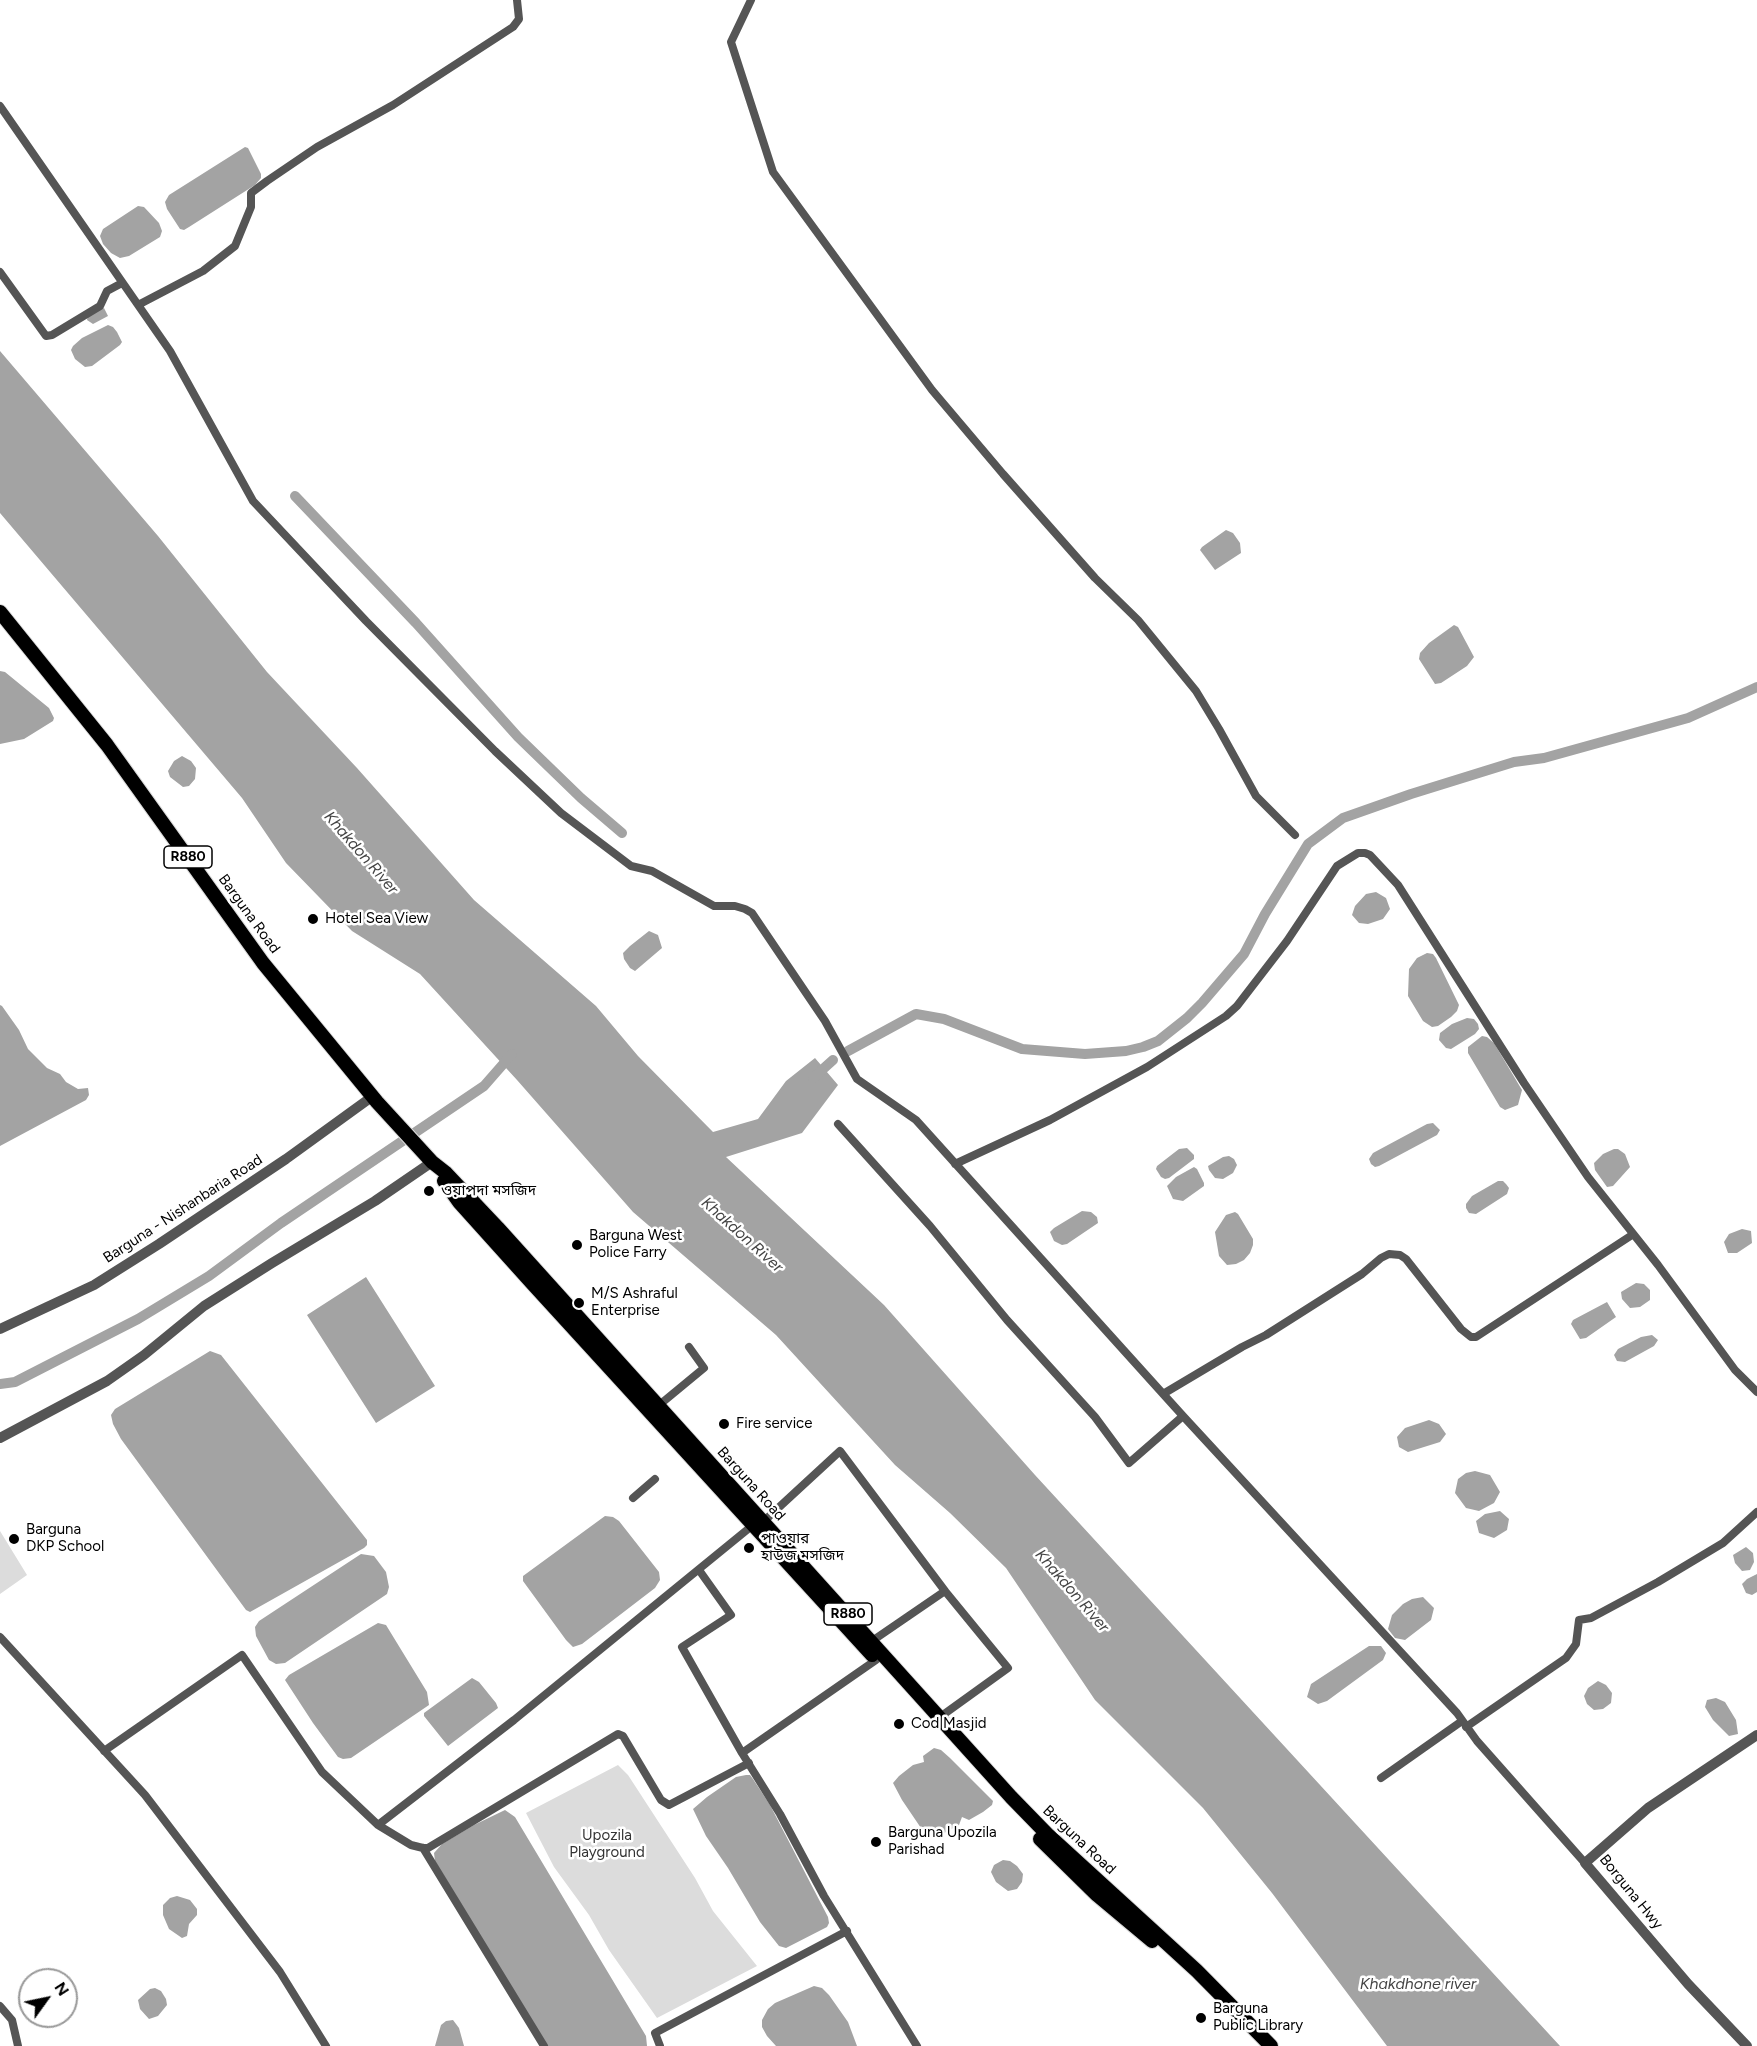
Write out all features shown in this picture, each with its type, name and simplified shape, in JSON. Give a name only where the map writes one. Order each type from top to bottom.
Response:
[{"type":"main road","name":"Barguna Road","points":[[0,612],[107,745],[263,963],[375,1099],[435,1165],[446,1173],[498,1228],[658,1406],[876,1660],[962,1755],[1062,1861],[1097,1895],[1161,1949],[1260,2046]]},
{"type":"main road","name":"Barguna Road","points":[[435,1165],[459,1202],[758,1523],[872,1641],[1047,1834],[1197,1971],[1271,2046]]},
{"type":"street","points":[[138,305],[203,271],[235,246],[250,207],[251,193],[267,181],[317,147],[393,105],[513,27],[519,19],[517,0]]},
{"type":"street","points":[[751,0],[731,42],[773,172],[932,390],[1095,578],[1138,620],[1196,691],[1220,729],[1256,796],[1294,836]]},
{"type":"street","points":[[0,106],[170,351],[253,501],[366,621],[495,751],[561,813],[631,866],[652,871],[714,906],[735,906],[752,914],[825,1021],[857,1079],[916,1120],[1464,1724],[1585,1863]]},
{"type":"street","points":[[0,272],[46,336],[52,335],[100,306],[107,291],[122,282]]},
{"type":"street","points":[[955,1164],[1050,1120],[1148,1067],[1226,1016],[1237,1006],[1287,941],[1337,866],[1358,853],[1365,853],[1370,855],[1398,885],[1524,1083],[1588,1177],[1658,1265],[1735,1371],[1757,1392]]},
{"type":"street","name":"Barguna - Nishanbaria Road","points":[[0,1329],[94,1285],[375,1099]]},
{"type":"street","points":[[838,1124],[930,1226],[1007,1320],[1095,1417],[1129,1463],[1183,1416]]},
{"type":"street","points":[[0,1437],[106,1381],[144,1356],[204,1306],[435,1165]]},
{"type":"street","points":[[1163,1394],[1266,1335],[1362,1274],[1389,1254],[1400,1255],[1406,1259],[1461,1329],[1471,1337],[1476,1337],[1632,1235]]},
{"type":"street","points":[[658,1406],[704,1368],[689,1347]]},
{"type":"street","points":[[378,1825],[514,1720],[758,1523],[840,1451],[945,1591],[973,1622],[1008,1668],[940,1718]]},
{"type":"street","points":[[633,1498],[655,1479]]},
{"type":"street","points":[[1381,1778],[1566,1658],[1576,1644],[1579,1620],[1591,1618],[1723,1543],[1757,1512]]},
{"type":"street","points":[[699,1570],[731,1615],[682,1647],[742,1753],[780,1814],[825,1896],[917,2046]]},
{"type":"street","points":[[872,1641],[945,1591]]},
{"type":"street","points":[[0,1637],[145,1795],[280,1972],[326,2046]]},
{"type":"street","points":[[105,1751],[242,1655],[322,1772],[378,1825],[411,1845],[423,1848],[428,1848],[618,1734],[623,1736],[661,1800],[669,1805],[749,1763]]},
{"type":"street","points":[[742,1753],[876,1660]]},
{"type":"street","name":"Borguna Hwy","points":[[1747,2046],[1688,1984],[1585,1863],[1648,1808],[1757,1735]]},
{"type":"street","points":[[423,1848],[544,2046]]},
{"type":"street","points":[[660,2046],[655,2033],[848,1931]]},
{"type":"street","points":[[0,2006],[12,2020],[18,2046]]},
{"type":"green space","points":[[0,1531],[27,1575],[0,1594]]},
{"type":"green space","name":"Upozila Playground","points":[[618,1765],[628,1775],[695,1878],[713,1911],[757,1966],[657,2018],[609,1950],[589,1915],[554,1867],[526,1813]]},
{"type":"water","points":[[245,147],[248,148],[261,178],[255,185],[189,227],[184,230],[180,229],[167,209],[165,202],[169,195]]},
{"type":"water","points":[[138,206],[144,207],[159,223],[162,231],[160,237],[129,256],[120,258],[111,253],[103,244],[100,236],[103,229]]},
{"type":"water","points":[[104,308],[108,316],[93,324],[87,320],[88,315]]},
{"type":"water","points":[[108,325],[113,327],[122,342],[92,366],[85,367],[75,359],[71,350],[73,346],[82,338]]},
{"type":"water","name":"Khakdhone river","points":[[0,351],[158,536],[267,672],[357,768],[474,900],[596,1006],[638,1056],[713,1132],[758,1119],[786,1081],[815,1058],[838,1085],[802,1133],[726,1157],[884,1305],[1035,1475],[1560,2046],[1387,2046],[1272,1893],[1203,1808],[1095,1700],[1006,1568],[950,1513],[895,1465],[776,1335],[633,1212],[420,974],[352,931],[286,863],[242,798],[0,513]]},
{"type":"water","points":[[1226,530],[1233,533],[1240,543],[1241,553],[1215,570],[1200,550]]},
{"type":"water","points":[[1454,625],[1458,627],[1474,657],[1467,666],[1441,683],[1435,684],[1419,659],[1420,653],[1429,643]]},
{"type":"water","points":[[0,671],[5,672],[49,708],[54,718],[53,721],[24,739],[0,744]]},
{"type":"water","points":[[182,756],[191,761],[196,768],[195,779],[189,786],[183,787],[170,777],[168,771],[174,761]]},
{"type":"water","points":[[1376,892],[1386,898],[1390,909],[1383,919],[1368,924],[1359,923],[1352,915],[1355,906],[1366,894]]},
{"type":"water","points":[[649,931],[658,935],[662,948],[635,971],[624,959],[623,953]]},
{"type":"water","points":[[1427,953],[1433,954],[1436,958],[1459,1005],[1451,1017],[1438,1026],[1432,1027],[1423,1021],[1408,996],[1409,969],[1417,958]]},
{"type":"water","points":[[0,1005],[19,1030],[28,1049],[47,1068],[60,1074],[66,1082],[78,1089],[88,1088],[89,1095],[86,1100],[0,1146]]},
{"type":"water","points":[[1467,1018],[1474,1019],[1479,1029],[1451,1049],[1446,1048],[1439,1040],[1440,1033],[1452,1024]]},
{"type":"water","points":[[1482,1036],[1494,1043],[1522,1090],[1518,1105],[1505,1110],[1500,1107],[1468,1053],[1468,1047]]},
{"type":"water","points":[[1433,1123],[1440,1130],[1437,1135],[1379,1166],[1375,1167],[1371,1164],[1369,1159],[1373,1153]]},
{"type":"water","points":[[1187,1148],[1194,1155],[1194,1159],[1169,1178],[1161,1177],[1156,1169],[1157,1166],[1179,1149]]},
{"type":"water","points":[[1614,1149],[1625,1154],[1630,1167],[1613,1186],[1607,1187],[1595,1170],[1594,1163],[1603,1154]]},
{"type":"water","points":[[1229,1156],[1237,1165],[1233,1173],[1223,1179],[1215,1178],[1208,1166]]},
{"type":"water","points":[[1194,1167],[1204,1186],[1183,1201],[1173,1199],[1167,1186],[1176,1177]]},
{"type":"water","points":[[1498,1181],[1503,1181],[1509,1188],[1507,1194],[1476,1214],[1469,1213],[1466,1204],[1472,1196]]},
{"type":"water","points":[[1082,1211],[1091,1212],[1097,1217],[1098,1223],[1067,1244],[1062,1245],[1054,1241],[1050,1232]]},
{"type":"water","points":[[1235,1212],[1253,1239],[1253,1245],[1244,1260],[1227,1265],[1219,1256],[1215,1232],[1226,1215]]},
{"type":"water","points":[[1742,1229],[1751,1231],[1752,1243],[1737,1253],[1728,1253],[1724,1242],[1729,1234]]},
{"type":"water","points":[[366,1277],[435,1386],[376,1423],[307,1315]]},
{"type":"water","points":[[1636,1283],[1644,1284],[1650,1290],[1650,1300],[1640,1307],[1630,1308],[1622,1299],[1621,1292]]},
{"type":"water","points":[[1607,1302],[1616,1317],[1586,1338],[1580,1339],[1571,1324],[1573,1320]]},
{"type":"water","points":[[1652,1335],[1658,1340],[1654,1346],[1625,1362],[1617,1361],[1614,1355],[1618,1349],[1641,1337]]},
{"type":"water","points":[[210,1351],[221,1355],[367,1540],[364,1548],[250,1612],[246,1610],[121,1439],[111,1415],[115,1409]]},
{"type":"water","points":[[1429,1420],[1439,1424],[1446,1434],[1440,1442],[1408,1452],[1399,1447],[1397,1437],[1405,1428]]},
{"type":"water","points":[[1475,1471],[1490,1475],[1500,1492],[1494,1503],[1479,1511],[1466,1508],[1455,1493],[1458,1479],[1466,1473]]},
{"type":"water","points":[[1500,1511],[1509,1519],[1507,1530],[1494,1538],[1479,1533],[1476,1521],[1485,1514]]},
{"type":"water","points":[[605,1516],[619,1521],[659,1572],[660,1580],[655,1588],[582,1644],[573,1647],[523,1581],[523,1576]]},
{"type":"water","points":[[1746,1547],[1753,1553],[1754,1562],[1750,1570],[1742,1571],[1735,1563],[1733,1555]]},
{"type":"water","points":[[361,1554],[374,1556],[386,1572],[389,1587],[387,1594],[285,1663],[276,1664],[269,1660],[256,1636],[255,1627],[259,1621]]},
{"type":"water","points":[[1757,1574],[1757,1592],[1752,1595],[1746,1593],[1742,1584]]},
{"type":"water","points":[[1423,1597],[1434,1608],[1431,1620],[1405,1640],[1395,1638],[1388,1629],[1392,1615],[1403,1604]]},
{"type":"water","points":[[378,1623],[386,1625],[427,1692],[429,1705],[351,1758],[343,1759],[338,1757],[313,1723],[285,1680],[289,1675]]},
{"type":"water","points":[[1369,1646],[1381,1646],[1386,1653],[1383,1660],[1327,1701],[1318,1704],[1307,1697],[1311,1684]]},
{"type":"water","points":[[472,1678],[479,1682],[498,1708],[448,1746],[424,1713]]},
{"type":"water","points":[[1598,1681],[1606,1685],[1612,1693],[1611,1703],[1603,1709],[1594,1710],[1587,1704],[1584,1696],[1588,1688]]},
{"type":"water","points":[[1716,1698],[1725,1702],[1736,1720],[1738,1734],[1729,1736],[1713,1720],[1705,1707],[1707,1700]]},
{"type":"water","points":[[934,1748],[941,1750],[950,1758],[993,1801],[992,1805],[983,1812],[969,1820],[962,1817],[959,1825],[933,1839],[923,1831],[893,1783],[913,1765],[924,1762],[923,1756]]},
{"type":"water","points":[[750,1775],[770,1805],[828,1917],[827,1927],[786,1948],[779,1946],[760,1922],[706,1836],[693,1809],[736,1777]]},
{"type":"water","points":[[505,1810],[515,1817],[646,2036],[647,2046],[547,2046],[435,1861],[434,1853],[442,1844]]},
{"type":"water","points":[[1003,1860],[1010,1861],[1023,1874],[1022,1882],[1017,1889],[1008,1891],[996,1882],[991,1872],[994,1865]]},
{"type":"water","points":[[177,1896],[190,1900],[197,1909],[197,1915],[189,1924],[187,1936],[182,1938],[169,1929],[163,1915],[163,1905],[170,1898]]},
{"type":"water","points":[[814,1986],[822,1988],[829,1995],[848,2022],[857,2046],[776,2046],[767,2036],[762,2027],[762,2020],[768,2009],[775,2003]]},
{"type":"water","points":[[155,1988],[161,1991],[167,2005],[158,2016],[149,2019],[140,2009],[138,2000],[150,1989]]},
{"type":"water","points":[[453,2020],[459,2028],[464,2046],[435,2046],[441,2025]]},
{"type":"waterway","points":[[295,496],[416,623],[518,737],[581,798],[622,833]]},
{"type":"waterway","points":[[848,1051],[916,1014],[944,1019],[1022,1049],[1085,1054],[1126,1051],[1158,1041],[1202,1003],[1244,954],[1265,914],[1308,844],[1343,818],[1514,762],[1544,758],[1688,718],[1757,687]]},
{"type":"waterway","points":[[0,1384],[15,1382],[138,1319],[209,1276],[281,1223],[484,1086],[512,1054]]},
{"type":"waterway","points":[[813,1078],[833,1060]]},
{"type":"place","name":"Hotel Sea View","points":[[313,919]]},
{"type":"place","name":"ওয়াপদা মসজিদ","points":[[429,1191]]},
{"type":"place","name":"Barguna West Police Farry","points":[[577,1245]]},
{"type":"place","name":"M/S Ashraful Enterprise","points":[[579,1303]]},
{"type":"place","name":"Fire service","points":[[724,1424]]},
{"type":"place","name":"Barguna DKP School","points":[[14,1539]]},
{"type":"place","name":"পাওয়ার হাউজ মসজিদ","points":[[749,1548]]},
{"type":"place","name":"Cod Masjid","points":[[899,1724]]},
{"type":"place","name":"Barguna Upozila Parishad","points":[[876,1842]]},
{"type":"place","name":"Barguna Public Library","points":[[1201,2018]]},
{"type":"water label","name":"Khakdon River","points":[[361,853]]},
{"type":"water label","name":"Khakdon River","points":[[742,1235]]},
{"type":"water label","name":"Khakdon River","points":[[1072,1591]]}]
